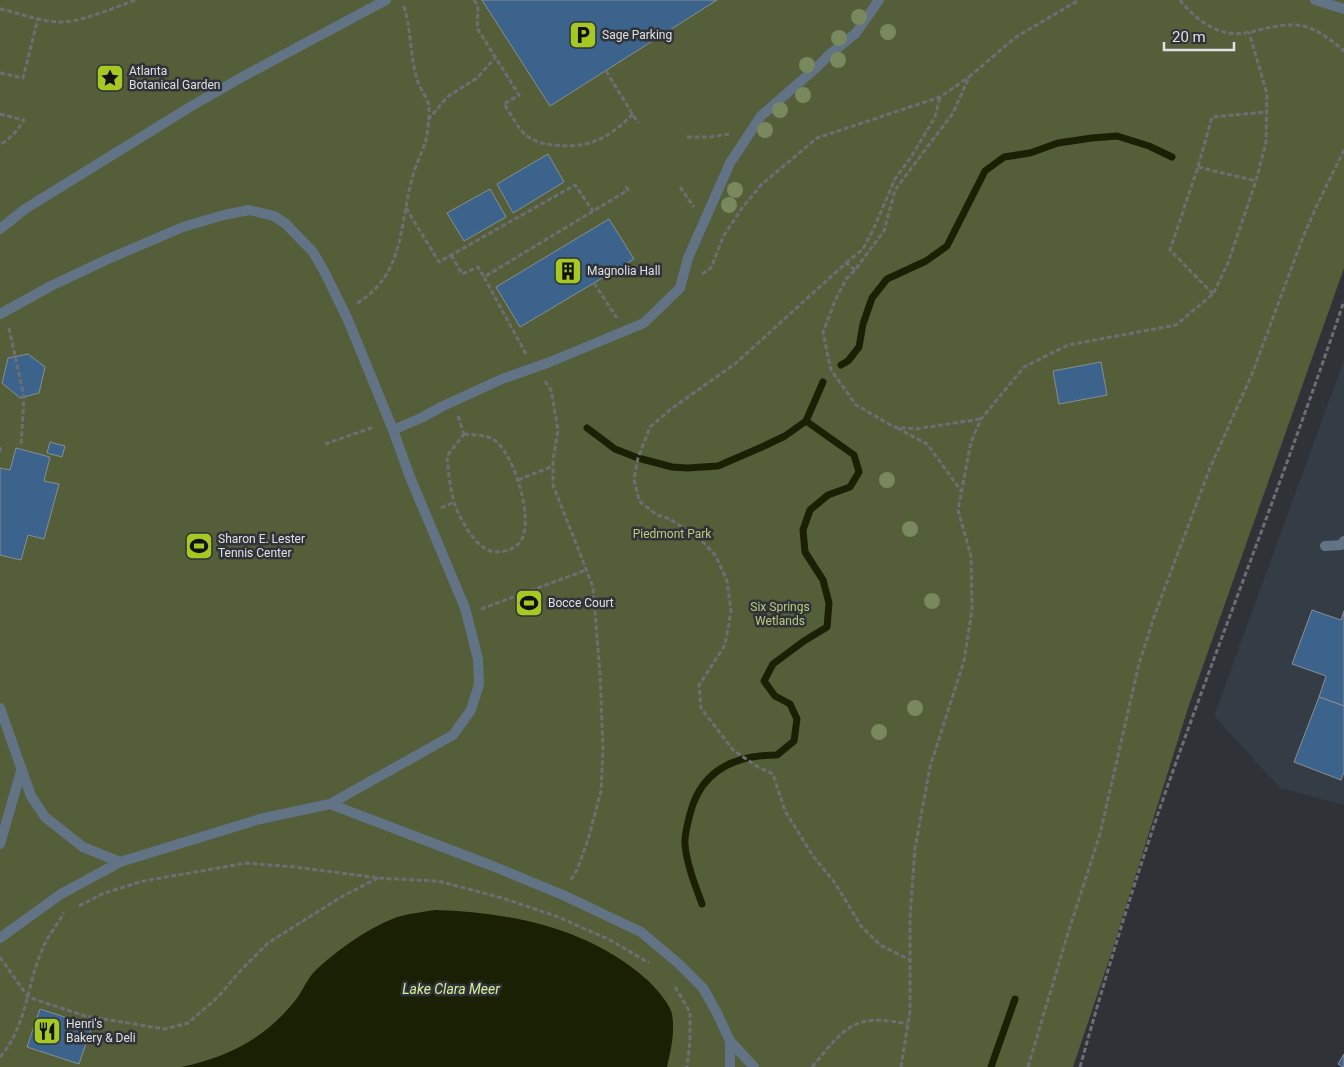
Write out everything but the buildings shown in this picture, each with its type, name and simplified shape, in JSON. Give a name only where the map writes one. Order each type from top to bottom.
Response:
[{"type":"street","points":[[0,229],[25,209],[190,107],[386,0]]},
{"type":"street","points":[[391,426],[421,418],[502,379],[534,368],[644,323],[680,288],[688,258],[730,163],[761,116],[856,33],[879,0]]},
{"type":"street","points":[[1315,0],[1344,9]]},
{"type":"street","points":[[0,938],[61,894],[120,862],[260,819],[330,804],[453,735],[471,710],[479,684],[478,659],[466,614],[344,311],[313,252],[286,224],[274,216],[249,210],[183,227],[50,286],[3,313]]},
{"type":"street","points":[[1325,546],[1341,544],[1344,541]]},
{"type":"street","points":[[0,708],[31,796],[45,817],[83,846],[120,862]]},
{"type":"street","points":[[0,844],[21,771]]},
{"type":"street","points":[[330,804],[563,895],[641,932],[679,964],[703,988],[730,1041],[754,1067]]},
{"type":"street","points":[[730,1041],[730,1067]]},
{"type":"path","points":[[0,8],[61,22],[75,21],[136,0]]},
{"type":"path","points":[[344,311],[365,298],[378,285],[398,252],[416,163],[426,139],[430,107],[418,81],[410,48],[408,19],[401,0]]},
{"type":"path","points":[[474,0],[478,6],[477,28],[518,95],[504,104],[525,135],[540,143],[567,146],[587,144],[612,133],[633,114]]},
{"type":"path","points":[[680,288],[711,268],[723,237],[742,208],[762,184],[817,138],[940,97],[969,77],[1016,37],[1079,0]]},
{"type":"path","points":[[1180,0],[1203,23],[1220,31],[1236,34],[1275,25],[1296,24],[1309,28],[1331,40],[1344,51]]},
{"type":"path","points":[[0,73],[24,78],[38,18]]},
{"type":"path","points":[[901,1067],[910,1011],[910,918],[915,848],[922,806],[937,744],[964,661],[972,610],[971,556],[958,510],[971,442],[980,419],[1024,367],[1068,345],[1176,325],[1213,294],[1228,263],[1256,181],[1266,142],[1267,94],[1249,32]]},
{"type":"path","points":[[428,120],[447,97],[477,78],[495,58]]},
{"type":"path","points":[[606,70],[638,123]]},
{"type":"path","points":[[962,492],[927,444],[856,405],[831,370],[823,333],[846,280],[856,270],[884,231],[895,190],[953,113],[969,77]]},
{"type":"path","points":[[910,960],[880,945],[861,926],[835,883],[814,856],[785,811],[773,774],[758,767],[733,750],[700,708],[699,685],[725,645],[732,612],[727,581],[716,556],[700,539],[670,519],[657,515],[639,501],[634,479],[638,458],[650,427],[671,408],[736,363],[863,249],[895,179],[935,118],[940,97]]},
{"type":"path","points":[[1213,294],[1170,250],[1198,167],[1212,117],[1266,112]]},
{"type":"path","points":[[0,114],[24,120],[10,139],[0,145]]},
{"type":"path","points":[[688,137],[723,136],[734,133]]},
{"type":"path","points":[[1028,1067],[1100,834],[1135,682],[1155,614],[1210,468],[1252,374],[1303,237],[1344,150]]},
{"type":"path","points":[[1198,167],[1256,181]]},
{"type":"path","points":[[484,277],[628,190],[625,184]]},
{"type":"path","points":[[406,208],[439,262],[575,185],[593,211]]},
{"type":"path","points":[[680,187],[689,202]]},
{"type":"path","points":[[451,255],[462,274],[478,267],[534,368],[551,390],[558,430],[553,466],[554,486],[593,587],[597,625],[603,748],[601,791],[577,870],[563,895]]},
{"type":"path","points":[[846,263],[856,270]]},
{"type":"path","points":[[594,283],[626,330]]},
{"type":"path","points":[[1080,1067],[1133,890],[1174,769],[1292,449],[1344,301]]},
{"type":"path","points":[[3,313],[24,397],[21,446]]},
{"type":"path","points":[[894,427],[916,429],[980,419]]},
{"type":"path","points":[[325,444],[391,426]]},
{"type":"path","points":[[464,434],[492,438],[501,448],[518,480],[522,492],[526,519],[524,536],[512,549],[492,552],[476,540],[462,520],[454,502],[447,456],[464,434]]},
{"type":"path","points":[[0,447],[0,452]]},
{"type":"path","points":[[518,480],[553,466]]},
{"type":"path","points":[[466,614],[586,570]]},
{"type":"path","points":[[0,1057],[8,1049],[16,1031],[42,948],[64,913],[102,894],[143,882],[246,863],[295,867],[379,878],[438,881],[502,898],[556,916],[610,940],[651,964]]},
{"type":"path","points":[[0,958],[28,997],[85,1016],[165,1029],[188,1023],[218,997],[240,970],[268,943],[341,897],[379,878]]},
{"type":"path","points":[[670,982],[676,988],[690,1012],[690,1041],[687,1067]]},
{"type":"path","points":[[812,1067],[833,1041],[848,1027],[872,1020],[890,1020],[907,1024]]},
{"type":"shaded area","points":[[1344,360],[1344,805],[1280,788],[1214,716]]},
{"type":"green space","name":"Piedmont Park","points":[[0,0],[1344,0],[1344,268],[1188,708],[1112,951],[1073,1067],[0,1067]]},
{"type":"water","name":"Lake Clara Meer","points":[[435,910],[491,914],[546,926],[573,935],[623,961],[653,985],[665,999],[670,1009],[673,1021],[673,1034],[667,1067],[181,1067],[214,1058],[257,1037],[270,1027],[294,1002],[315,971],[344,947],[378,925],[401,916]]},
{"type":"waterway","points":[[841,365],[848,361],[859,347],[863,324],[872,298],[887,279],[926,261],[947,246],[985,171],[1004,157],[1030,153],[1058,143],[1117,136],[1149,146],[1172,157]]},
{"type":"waterway","points":[[587,428],[615,449],[638,458],[672,467],[718,466],[785,436],[806,421],[823,382]]},
{"type":"waterway","points":[[702,904],[689,867],[685,845],[686,829],[695,799],[702,786],[722,768],[747,758],[777,755],[794,741],[797,719],[790,704],[775,696],[764,681],[773,664],[827,627],[829,603],[823,580],[805,552],[803,530],[810,510],[828,495],[850,487],[859,472],[854,455],[806,421]]},
{"type":"waterway","points":[[991,1067],[1015,999]]},
{"type":"place","name":"Sage Parking","points":[[583,35]]},
{"type":"place","name":"Atlanta Botanical Garden","points":[[110,78]]},
{"type":"place","name":"Magnolia Hall","points":[[568,271]]},
{"type":"place","name":"Sharon E. Lester Tennis Center","points":[[199,546]]},
{"type":"place","name":"Bocce Court","points":[[529,603]]},
{"type":"place","name":"Henri's Bakery & Deli","points":[[47,1031]]},
{"type":"park label","name":"Six Springs Wetlands","points":[[780,614]]}]
